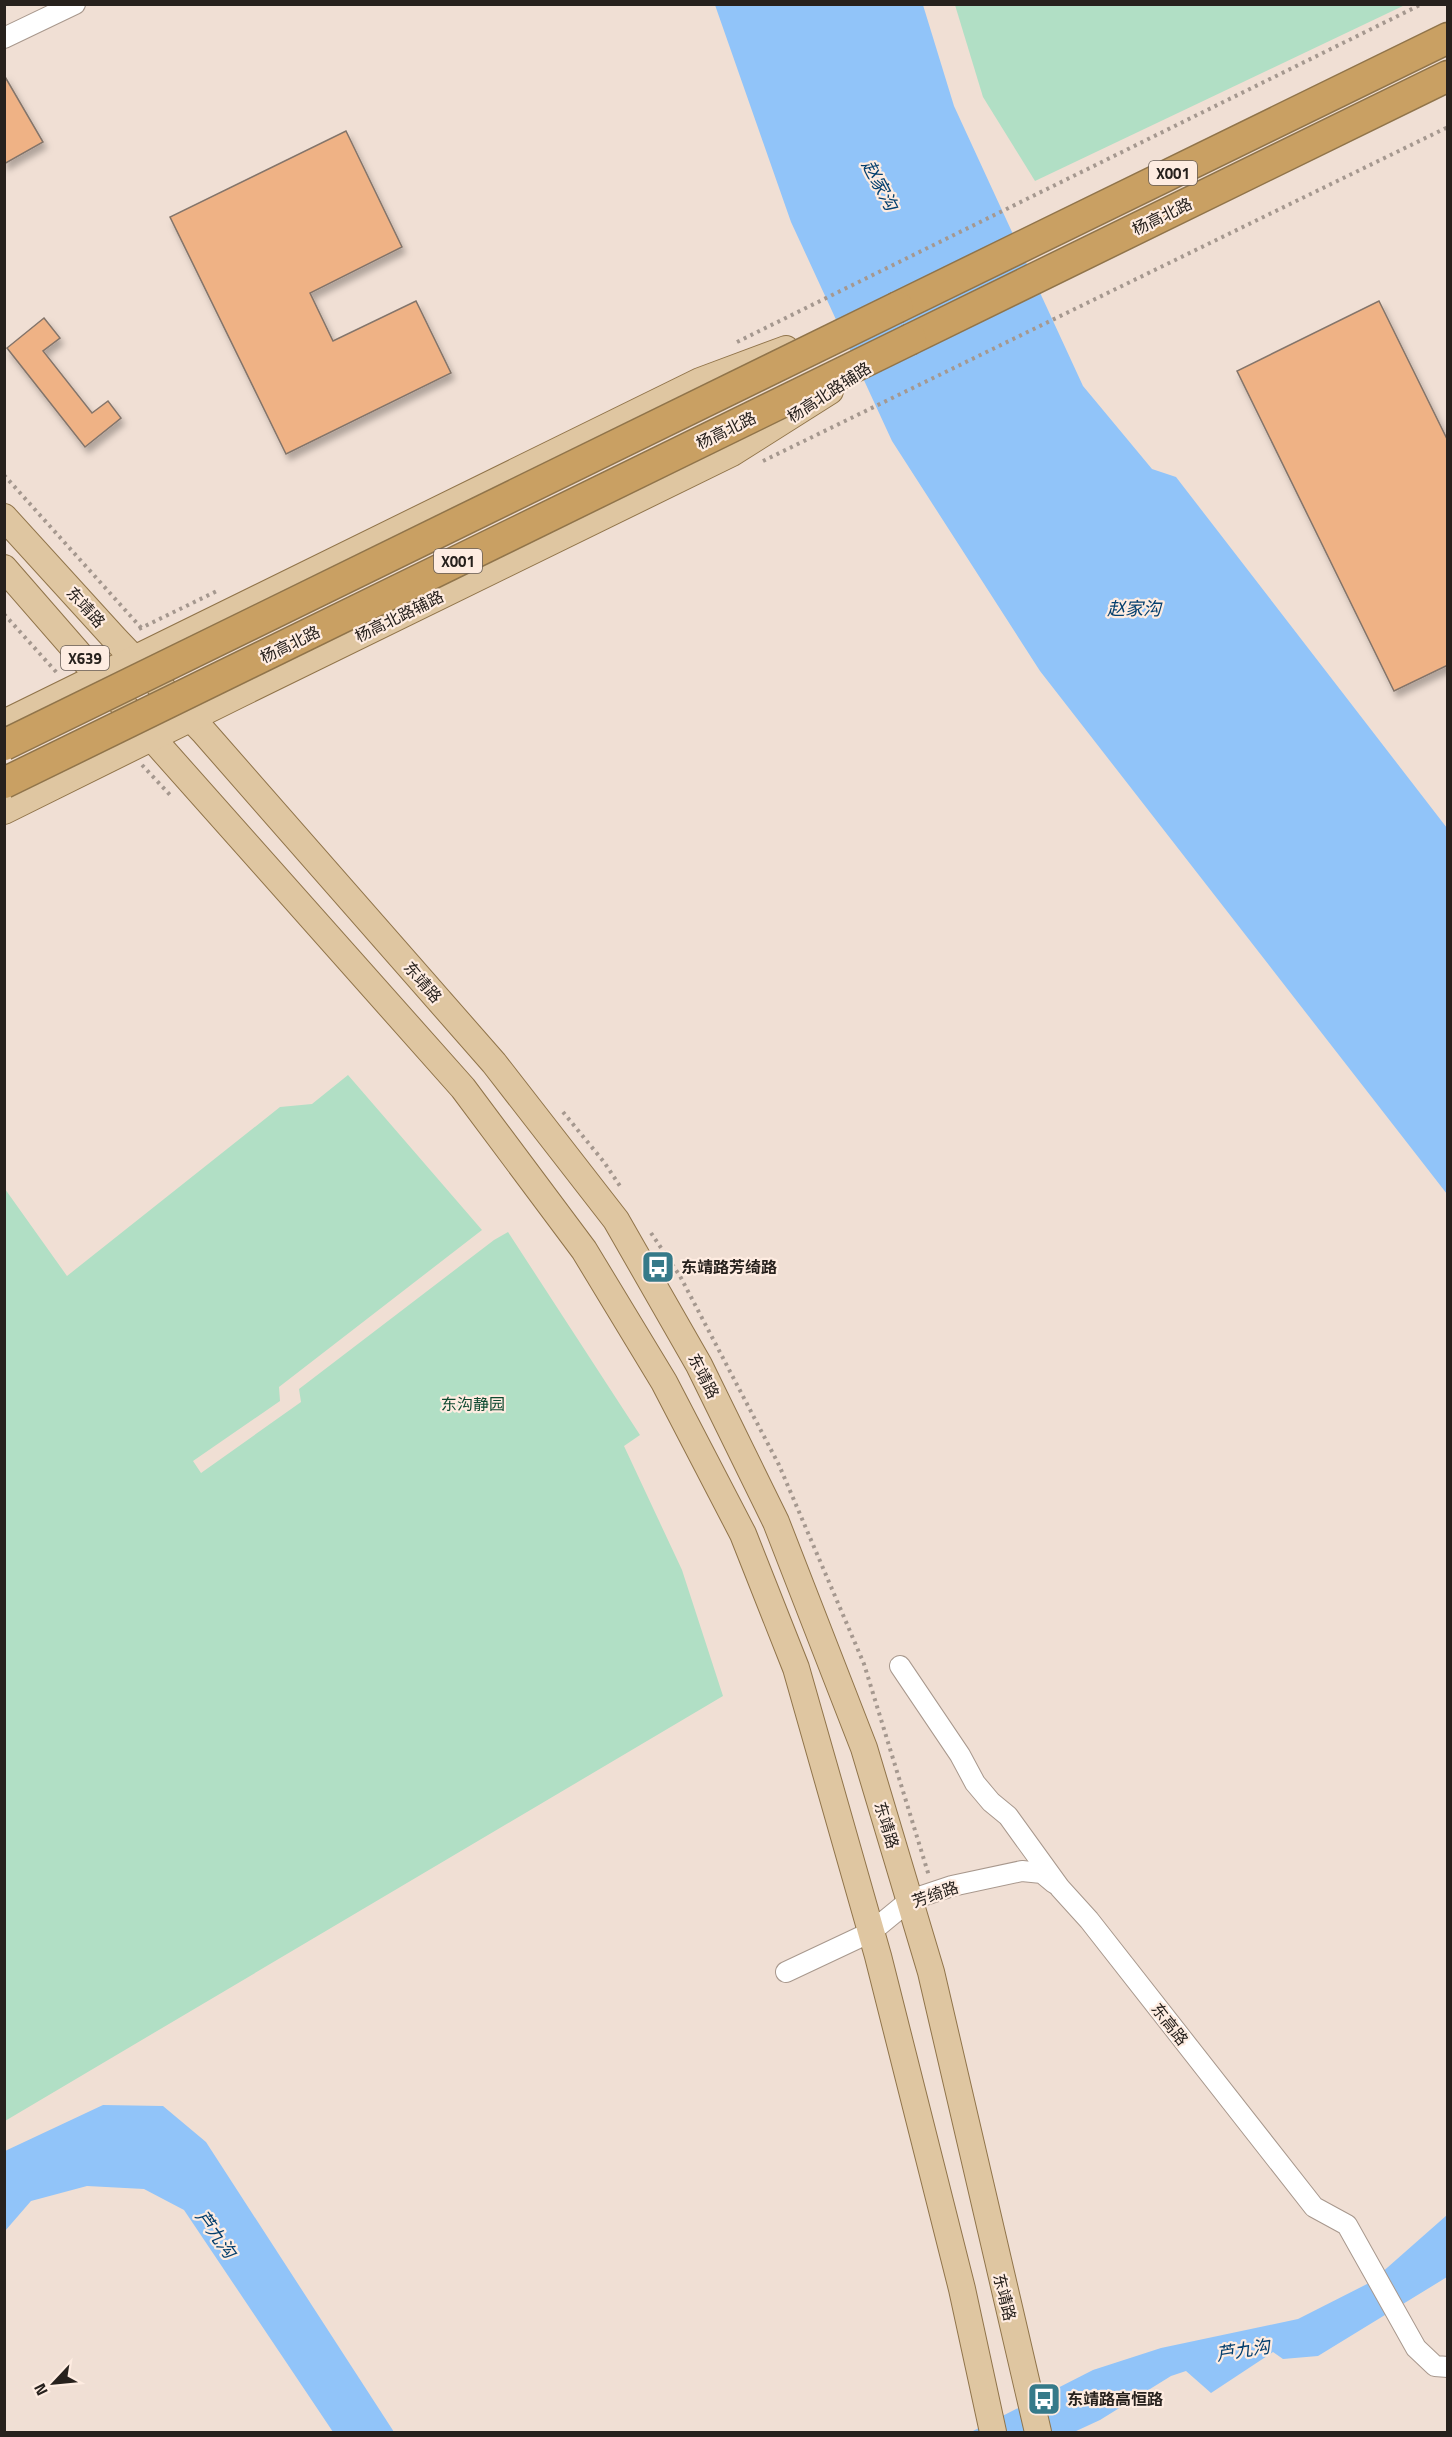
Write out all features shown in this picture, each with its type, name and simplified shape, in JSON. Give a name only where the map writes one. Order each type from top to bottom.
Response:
[{"type":"highway","name":"杨高北路","points":[[4,745],[1448,38]]},
{"type":"highway","name":"杨高北路","points":[[4,783],[1448,76]]},
{"type":"main road","name":"X001","points":[[4,723],[700,381],[898,307]]},
{"type":"main road","name":"杨高北路辅路","points":[[4,811],[128,750],[158,744],[191,719],[732,453],[911,339]]},
{"type":"main road","name":"东靖路","points":[[4,517],[191,719],[494,1063],[616,1220],[699,1365],[776,1522],[864,1748],[931,1972],[1038,2433]]},
{"type":"main road","name":"X639","points":[[4,568],[101,676],[158,744]]},
{"type":"main road","points":[[158,744],[463,1088],[584,1250],[664,1382],[743,1534],[796,1668],[872,1932],[962,2289],[993,2433]]},
{"type":"street","points":[[4,38],[75,4]]},
{"type":"street","name":"东高路","points":[[900,1666],[960,1755],[975,1783],[1008,1816],[1060,1888],[1089,1920],[1314,2207],[1347,2225],[1416,2349],[1435,2366],[1448,2367]]},
{"type":"street","name":"芳绮路","points":[[786,1972],[872,1932],[910,1900],[952,1886],[1022,1871],[1042,1873],[1060,1888]]},
{"type":"path","points":[[734,343],[1422,4]]},
{"type":"path","points":[[756,465],[1448,127]]},
{"type":"path","points":[[4,614],[73,689]]},
{"type":"path","points":[[128,750],[176,801]]},
{"type":"green space","points":[[955,4],[1405,5],[1035,181],[983,97]]},
{"type":"green space","name":"东沟静园","points":[[348,1075],[482,1230],[279,1387],[280,1401],[193,1461],[201,1473],[301,1402],[299,1389],[494,1240],[508,1232],[640,1435],[624,1446],[682,1570],[723,1696],[5,2121],[5,1189],[67,1276],[280,1107],[312,1104]]},
{"type":"water","name":"赵家沟","points":[[715,5],[923,5],[954,106],[1083,386],[1152,469],[1176,477],[1447,828],[1447,1194],[1040,671],[892,441],[791,222]]},
{"type":"water","name":"芦九沟","points":[[103,2105],[163,2106],[206,2142],[394,2432],[333,2432],[184,2210],[144,2189],[87,2186],[31,2201],[5,2231],[5,2151]]},
{"type":"water","name":"芦九沟","points":[[1447,2215],[1447,2277],[1318,2356],[1283,2359],[1273,2352],[1211,2393],[1186,2371],[1171,2376],[1100,2420],[1074,2432],[971,2432],[1093,2370],[1161,2348],[1298,2319],[1371,2282]]},
{"type":"building","points":[[4,75],[43,142],[4,164]]},
{"type":"building","points":[[346,131],[402,247],[310,293],[333,341],[416,301],[451,373],[286,454],[170,217]]},
{"type":"building","points":[[1379,301],[1448,441],[1448,665],[1394,691],[1237,371]]},
{"type":"building","points":[[44,318],[60,338],[43,351],[92,413],[108,401],[121,418],[85,447],[7,348]]},
{"type":"place","name":"东靖路芳绮路","points":[[658,1267]]},
{"type":"place","name":"东靖路高恒路","points":[[1044,2399]]}]
